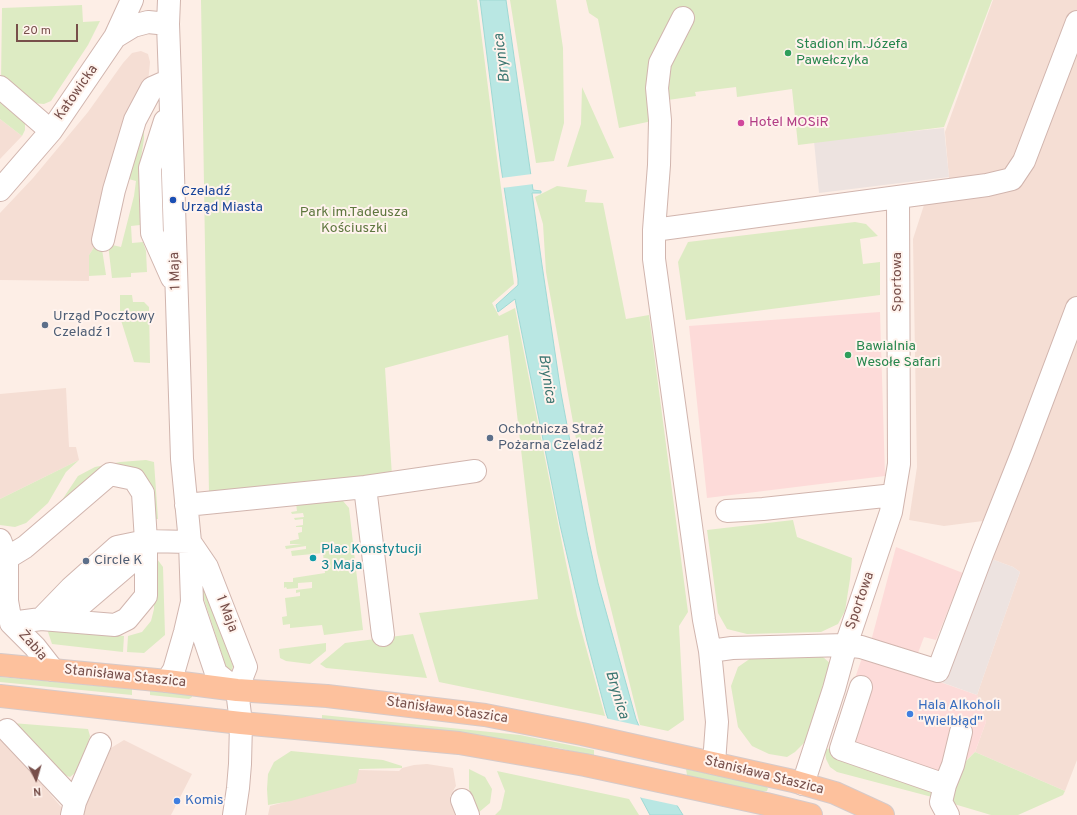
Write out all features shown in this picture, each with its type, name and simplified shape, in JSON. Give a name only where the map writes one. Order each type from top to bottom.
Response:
[{"type":"main road","name":"Stanisława Staszica","points":[[0,665],[167,681],[237,690],[328,696],[485,715],[582,734],[803,784],[835,794],[883,815]]},
{"type":"main road","name":"Stanisława Staszica","points":[[0,696],[241,723],[459,743],[585,766],[766,804],[811,815]]},
{"type":"street","points":[[116,37],[132,0]]},
{"type":"street","name":"1 Maja","points":[[169,0],[168,24],[170,102],[182,459],[190,542],[192,602],[216,673],[237,690]]},
{"type":"street","points":[[683,18],[660,64],[657,88],[660,120],[659,165],[654,230],[654,259],[704,620],[710,651],[717,722],[714,764]]},
{"type":"street","name":"Katowicka","points":[[0,190],[51,131],[116,37],[133,26],[148,22],[168,24]]},
{"type":"street","points":[[654,230],[987,185],[1012,179],[1024,161],[1077,22]]},
{"type":"street","points":[[103,240],[114,190],[135,120],[152,88],[170,80]]},
{"type":"street","points":[[0,87],[51,131]]},
{"type":"street","name":"Sportowa","points":[[803,784],[834,689],[846,645],[891,512],[900,464],[898,197]]},
{"type":"street","points":[[846,645],[861,647],[938,671],[1077,308]]},
{"type":"street","points":[[186,505],[365,487],[475,472]]},
{"type":"street","points":[[3,549],[25,547],[110,474],[134,479],[143,493],[146,541],[146,596],[127,618],[115,625],[41,619]]},
{"type":"street","points":[[365,487],[383,635]]},
{"type":"street","points":[[727,511],[763,509],[894,495]]},
{"type":"street","points":[[146,541],[190,542]]},
{"type":"street","points":[[5,630],[82,604],[130,563],[146,541]]},
{"type":"street","name":"1 Maja","points":[[190,542],[207,567],[246,667],[237,690],[241,723],[239,777],[234,815]]},
{"type":"street","name":"Żabia","points":[[3,549],[3,601],[5,630],[34,647],[53,670]]},
{"type":"street","points":[[167,681],[174,670],[192,602]]},
{"type":"street","name":"Sportowa","points":[[710,651],[732,648],[846,645]]},
{"type":"street","points":[[861,687],[841,749],[945,785]]},
{"type":"street","points":[[7,730],[74,809],[100,744]]},
{"type":"street","points":[[948,815],[941,802],[945,785],[953,765],[961,732]]},
{"type":"shaded area","points":[[993,0],[1077,0],[1077,760],[1065,791],[975,752],[986,722],[977,695],[1020,572],[1013,567],[986,557],[983,521],[944,526],[909,520],[917,467],[913,239],[924,205],[951,201],[945,132]]},
{"type":"shaded area","points":[[141,51],[148,54],[150,62],[148,83],[116,160],[93,249],[89,255],[89,281],[0,280],[0,213],[33,178],[88,112],[123,63],[132,53]]},
{"type":"shaded area","points":[[0,119],[22,136],[0,159]]},
{"type":"shaded area","points":[[944,128],[949,177],[819,193],[814,141]]},
{"type":"shaded area","points":[[880,312],[885,476],[707,498],[689,326]]},
{"type":"shaded area","points":[[66,388],[69,447],[76,447],[79,460],[0,499],[0,394]]},
{"type":"shaded area","points":[[896,547],[963,573],[936,640],[924,637],[915,661],[870,645]]},
{"type":"shaded area","points":[[986,557],[1013,567],[1020,572],[977,695],[941,682]]},
{"type":"shaded area","points":[[863,655],[977,695],[986,722],[975,752],[935,791],[829,753]]},
{"type":"shaded area","points":[[0,735],[68,815],[0,815]]},
{"type":"shaded area","points":[[124,740],[192,774],[171,815],[82,815],[111,748]]},
{"type":"shaded area","points":[[427,764],[453,768],[456,786],[450,796],[455,815],[268,815],[270,806],[353,783],[357,770],[399,771],[402,768],[414,765]]},
{"type":"green space","name":"Park im.Tadeusza Kościuszki","points":[[201,0],[477,0],[514,284],[492,303],[499,316],[515,308],[577,615],[605,716],[439,682],[419,613],[538,599],[508,335],[385,368],[392,476],[209,494]]},
{"type":"green space","points":[[510,0],[556,0],[563,48],[564,123],[554,161],[536,163]]},
{"type":"green space","name":"Stadion im.Józefa Pawełczyka","points":[[586,0],[992,0],[944,127],[798,145],[792,89],[737,97],[736,87],[695,92],[696,96],[668,100],[671,117],[619,128],[598,19],[589,13]]},
{"type":"green space","points":[[82,5],[83,22],[100,21],[88,45],[51,101],[44,104],[32,103],[1,83],[2,8]]},
{"type":"green space","points":[[582,87],[614,158],[567,167],[581,124]]},
{"type":"green space","points":[[0,101],[25,123],[25,130],[22,136],[0,119]]},
{"type":"green space","points":[[142,121],[144,127],[144,139],[139,170],[140,225],[131,226],[132,243],[143,242],[146,251],[147,272],[131,273],[131,277],[112,278],[108,244],[121,247],[134,196],[136,181],[125,178]]},
{"type":"green space","points":[[557,186],[587,190],[585,202],[603,203],[626,319],[649,315],[688,612],[679,626],[684,720],[668,731],[640,725],[597,553],[546,272],[543,224],[535,197]]},
{"type":"green space","points":[[855,222],[866,224],[878,236],[860,239],[863,264],[880,262],[880,295],[686,320],[678,262],[688,242]]},
{"type":"green space","points":[[95,242],[101,243],[106,275],[89,276],[89,255]]},
{"type":"green space","points":[[120,295],[132,295],[133,302],[144,302],[149,307],[150,363],[134,362],[120,317]]},
{"type":"green space","points":[[79,460],[66,472],[48,503],[26,523],[15,527],[0,525],[0,499]]},
{"type":"green space","points":[[146,460],[154,462],[158,519],[152,519],[138,474],[60,503],[78,476],[95,467],[120,462]]},
{"type":"green space","points":[[336,499],[343,501],[349,508],[363,630],[324,635],[322,625],[290,628],[290,624],[283,625],[282,617],[287,616],[285,598],[300,596],[300,592],[296,593],[296,590],[312,588],[312,582],[298,583],[298,588],[287,589],[286,587],[284,588],[284,582],[293,582],[293,578],[325,573],[323,553],[292,556],[291,551],[306,549],[306,546],[286,549],[285,546],[302,544],[290,544],[290,541],[299,539],[298,533],[302,532],[302,527],[296,526],[303,525],[303,519],[295,520],[294,518],[304,517],[303,513],[292,514],[291,512],[297,511],[296,503]]},
{"type":"green space","points":[[793,520],[797,537],[852,558],[845,611],[838,624],[821,632],[747,634],[727,629],[718,613],[707,530]]},
{"type":"green space","points":[[157,559],[163,567],[165,635],[144,653],[127,652],[128,636],[142,632],[151,621],[154,609],[154,564]]},
{"type":"green space","points":[[200,587],[204,587],[233,666],[231,673],[227,670]]},
{"type":"green space","points":[[53,625],[62,630],[124,636],[123,652],[52,644],[48,632]]},
{"type":"green space","points":[[413,634],[427,678],[326,668],[320,664],[345,643]]},
{"type":"green space","points":[[326,643],[326,651],[310,664],[286,661],[280,658],[279,649]]},
{"type":"green space","points":[[823,657],[832,665],[812,735],[795,752],[787,757],[769,754],[752,746],[738,727],[731,686],[738,667],[751,658]]},
{"type":"green space","points":[[0,677],[132,689],[132,695],[0,682]]},
{"type":"green space","points":[[150,691],[192,694],[192,697],[189,699],[150,695]]},
{"type":"green space","points":[[322,715],[520,735],[594,750],[594,756],[559,748],[499,739],[322,721]]},
{"type":"green space","points":[[12,723],[88,729],[90,736],[81,764],[75,773],[70,777],[62,774]]},
{"type":"green space","points":[[831,748],[830,753],[935,791],[932,797],[837,772],[830,767],[826,759],[825,752],[827,749]]},
{"type":"green space","points":[[291,751],[383,760],[402,766],[402,768],[359,769],[356,783],[291,801],[268,805],[268,774],[274,762]]},
{"type":"green space","points":[[975,752],[1065,791],[1063,795],[1018,815],[991,815],[954,804],[951,795],[955,772]]},
{"type":"green space","points":[[469,769],[485,777],[492,789],[490,803],[478,813],[469,789]]},
{"type":"green space","points":[[686,769],[765,786],[768,788],[767,791],[758,792],[687,775]]},
{"type":"green space","points":[[497,771],[629,799],[639,815],[495,815],[501,809],[505,791]]},
{"type":"water","name":"Brynica","points":[[480,0],[506,0],[533,190],[541,191],[541,193],[532,193],[561,393],[598,583],[636,719],[663,783],[683,815],[650,815],[626,770],[606,713],[587,641],[560,525],[515,299],[498,312],[496,305],[518,285],[518,279],[501,167]]},
{"type":"pier","points":[[532,174],[534,184],[502,188],[501,178]]},
{"type":"pier","points":[[605,718],[641,726],[665,782],[680,806],[638,797],[624,771]]},
{"type":"place","name":"Stadion im.Józefa Pawełczyka","points":[[788,53]]},
{"type":"place","name":"Hotel MOSiR","points":[[741,123]]},
{"type":"place","name":"Czeladź Urząd Miasta","points":[[173,200]]},
{"type":"place","name":"Urząd Pocztowy Czeladź 1","points":[[45,325]]},
{"type":"place","name":"Bawialnia Wesołe Safari","points":[[848,355]]},
{"type":"place","name":"Ochotnicza Straż Pożarna Czeladź","points":[[490,438]]},
{"type":"place","name":"Plac Konstytucji 3 Maja","points":[[313,558]]},
{"type":"place","name":"Circle K","points":[[86,561]]},
{"type":"place","name":"Hala Alkoholi \"Wielbłąd\"","points":[[910,714]]},
{"type":"place","name":"Komis","points":[[177,801]]}]
